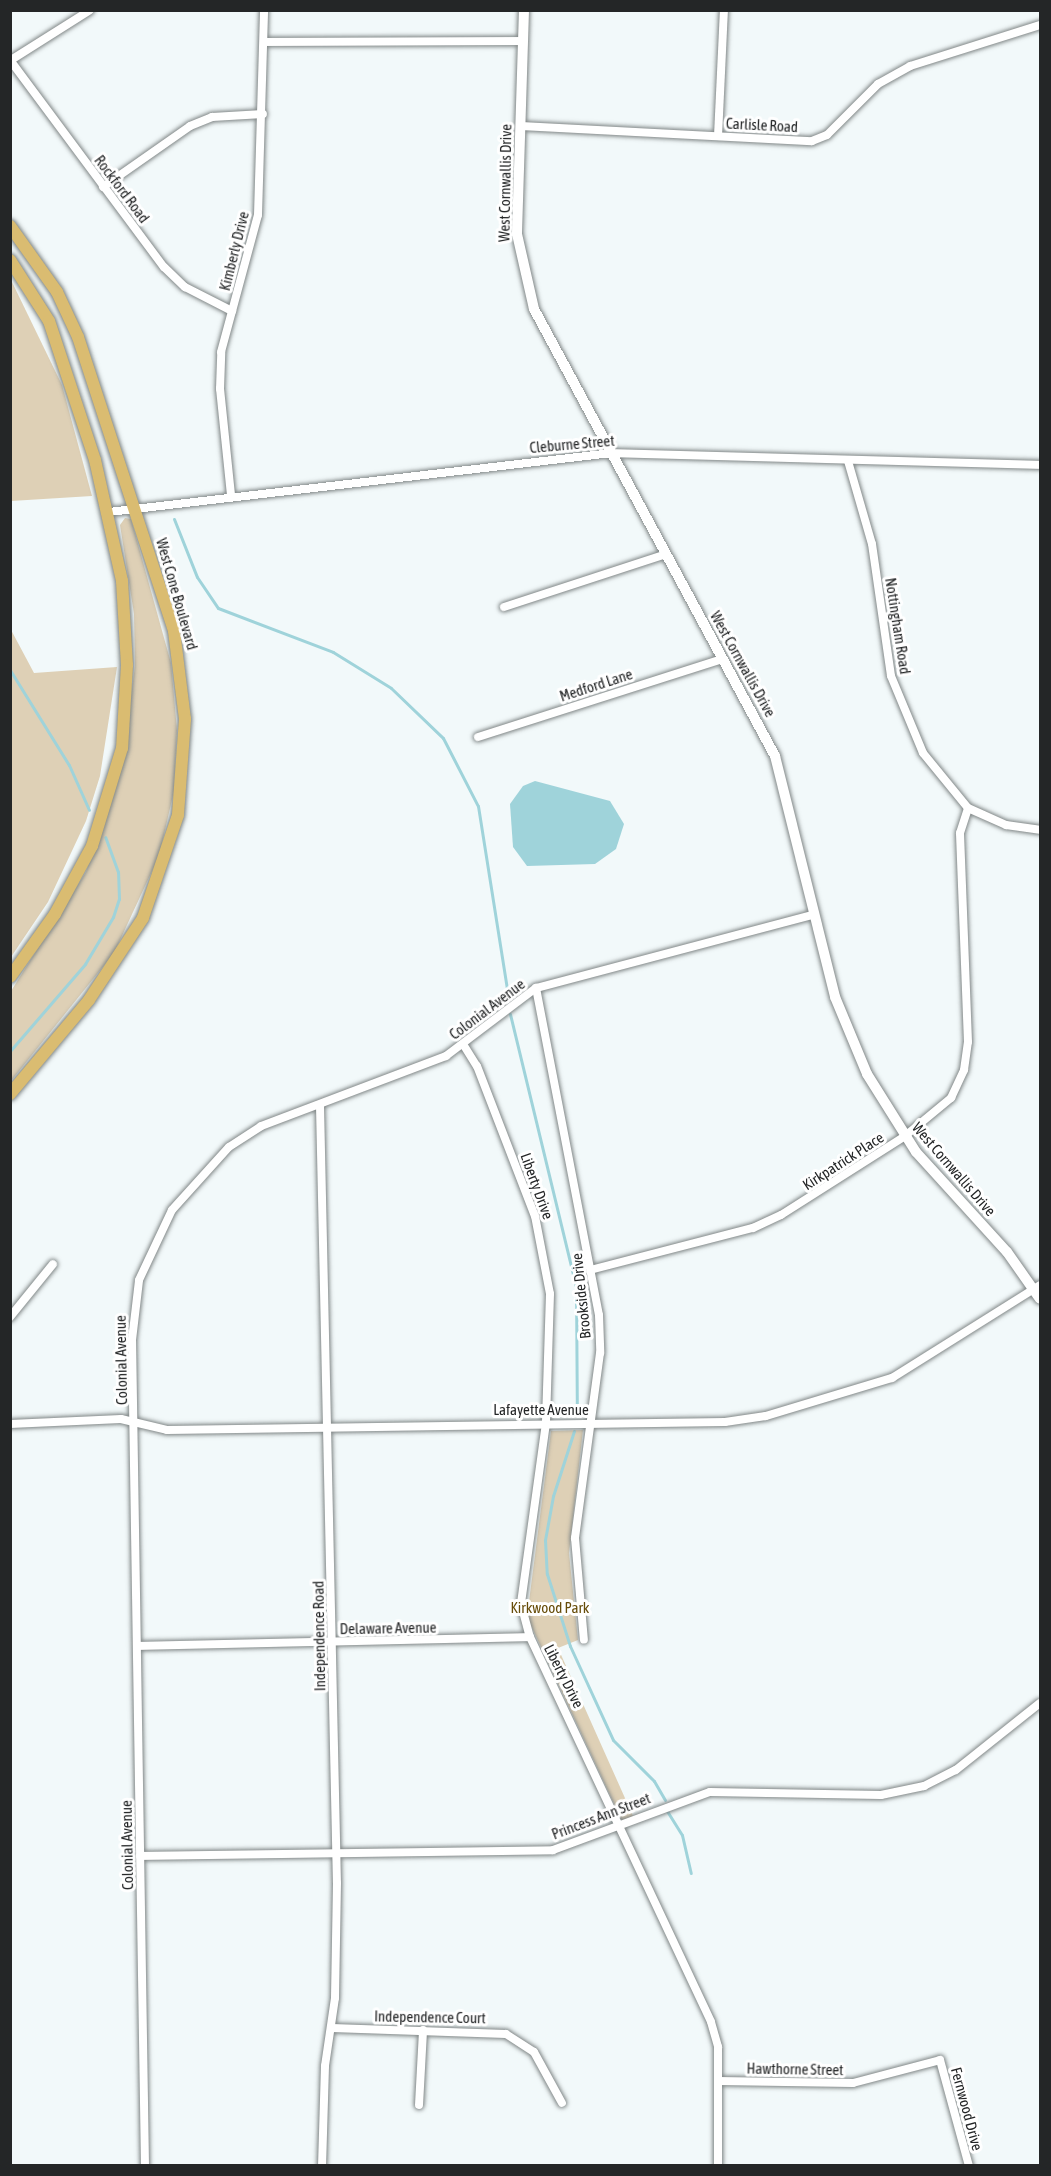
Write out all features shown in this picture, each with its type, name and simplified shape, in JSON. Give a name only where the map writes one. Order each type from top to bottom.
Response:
[{"type":"main road","name":"West Cone Boulevard","points":[[10,226],[57,292],[78,337],[136,508],[174,631],[184,686],[185,761],[178,816],[159,882],[116,964],[10,1094]]},
{"type":"main road","points":[[10,260],[49,321],[109,512],[126,621],[122,748],[75,880],[11,975]]},
{"type":"street","points":[[11,60],[90,10]]},
{"type":"street","name":"Kimberly Drive","points":[[231,495],[220,389],[232,311],[258,215],[263,114],[264,10]]},
{"type":"street","name":"West Cornwallis Drive","points":[[524,10],[517,234],[523,275],[540,322],[723,659],[781,771],[813,915],[855,1050],[905,1137],[1039,1291]]},
{"type":"street","points":[[718,136],[724,10]]},
{"type":"street","name":"Carlisle Road","points":[[521,126],[815,140],[845,120],[878,84],[910,66],[1041,25]]},
{"type":"street","points":[[264,42],[523,41]]},
{"type":"street","name":"Rockford Road","points":[[11,60],[164,267],[185,286],[232,311]]},
{"type":"street","points":[[103,187],[190,126],[212,117],[263,114]]},
{"type":"street","name":"Cleburne Street","points":[[109,512],[231,495],[612,453],[1041,465]]},
{"type":"street","name":"Nottingham Road","points":[[848,460],[872,544],[891,676],[923,753],[968,808],[1006,825],[1041,830]]},
{"type":"street","points":[[504,607],[666,555]]},
{"type":"street","name":"Medford Lane","points":[[478,737],[723,659]]},
{"type":"street","name":"Kirkpatrick Place","points":[[594,1269],[753,1228],[830,1187],[905,1137],[951,1098],[966,1063],[960,833],[968,808]]},
{"type":"street","name":"Colonial Avenue","points":[[145,2166],[134,1306],[139,1280],[172,1210],[229,1148],[261,1126],[320,1106],[446,1056],[536,988],[813,915]]},
{"type":"street","name":"Brookside Drive","points":[[536,988],[594,1269],[600,1353],[575,1538],[584,1640]]},
{"type":"street","name":"Liberty Drive","points":[[462,1044],[477,1066],[531,1205],[544,1254],[552,1326],[546,1423],[521,1578],[520,1604],[530,1638],[711,2022],[718,2047],[718,2166]]},
{"type":"street","name":"Independence Road","points":[[320,1106],[336,1854],[332,2028],[325,2066],[322,2166]]},
{"type":"street","points":[[10,1317],[53,1264]]},
{"type":"street","name":"Lafayette Avenue","points":[[10,1424],[121,1419],[136,1425],[167,1430],[725,1422],[847,1396],[931,1358],[1039,1291]]},
{"type":"street","name":"Delaware Avenue","points":[[139,1646],[530,1638]]},
{"type":"street","name":"Princess Ann Street","points":[[140,1856],[553,1850],[721,1790],[880,1795],[924,1786],[989,1747],[1041,1702]]},
{"type":"street","name":"Independence Court","points":[[332,2028],[506,2034],[534,2052],[562,2103]]},
{"type":"street","points":[[419,2105],[423,2030]]},
{"type":"street","name":"Hawthorne Street","points":[[718,2081],[853,2083],[940,2060]]},
{"type":"street","name":"Fernwood Drive","points":[[940,2060],[969,2166]]},
{"type":"green space","points":[[11,280],[62,385],[92,496],[11,501]]},
{"type":"green space","points":[[125,518],[131,519],[171,663],[177,730],[174,791],[159,856],[114,953],[11,1081],[11,991],[86,872],[122,765],[135,666],[134,614],[120,525]]},
{"type":"green space","points":[[10,628],[34,673],[117,667],[100,776],[86,821],[48,902],[11,957]]},
{"type":"green space","name":"Kirkwood Park","points":[[583,1430],[569,1553],[578,1640],[558,1648],[633,1816],[622,1821],[527,1617],[551,1431]]},
{"type":"water","points":[[535,781],[610,801],[624,824],[616,849],[595,864],[527,866],[513,847],[510,804],[523,786]]},
{"type":"waterway","points":[[174,519],[197,577],[218,608],[333,652],[391,688],[443,738],[478,806],[508,996]]},
{"type":"waterway","points":[[10,670],[69,765],[89,810]]},
{"type":"waterway","points":[[10,1051],[85,964],[113,917],[119,899],[118,872],[105,837]]},
{"type":"waterway","points":[[510,1014],[576,1286],[577,1415]]},
{"type":"waterway","points":[[574,1431],[553,1496],[545,1540],[547,1574],[570,1646],[613,1740],[654,1781],[665,1800]]},
{"type":"waterway","points":[[667,1811],[682,1835],[691,1873]]}]
